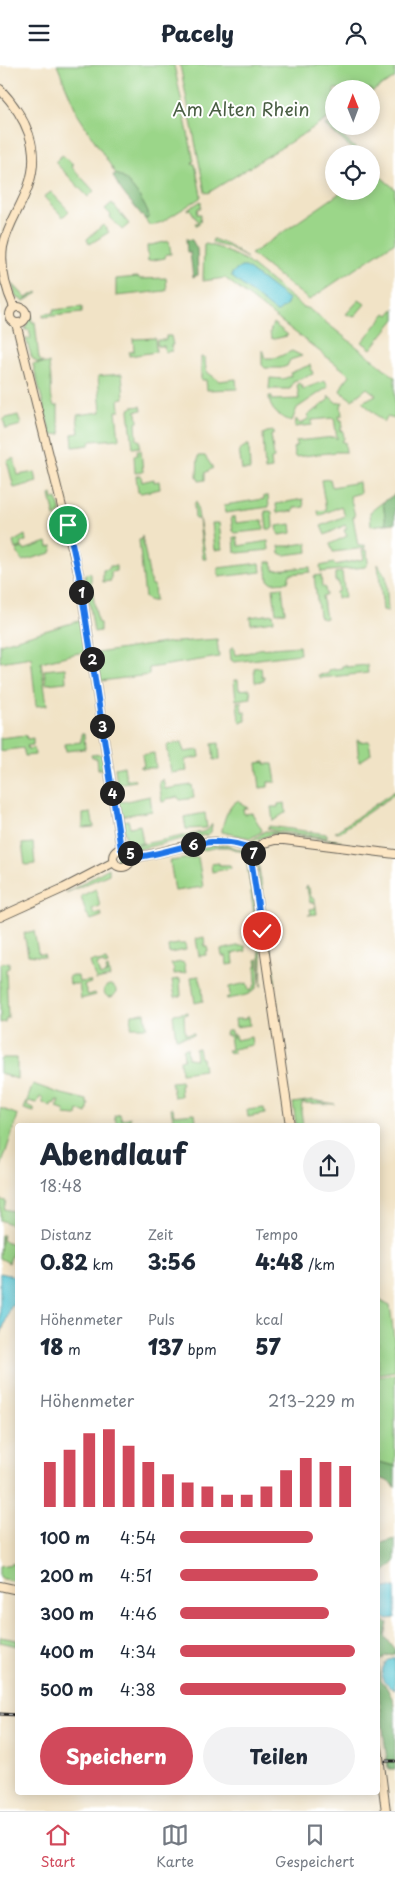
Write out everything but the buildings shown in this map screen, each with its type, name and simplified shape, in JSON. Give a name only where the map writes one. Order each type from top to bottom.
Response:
[{"type":"street","points":[[0,89],[24,119],[31,138],[33,156],[28,187],[6,235],[2,253],[4,276],[14,307]]},
{"type":"street","points":[[14,307],[20,307],[25,311],[26,318],[19,323],[11,320],[9,315],[10,310],[14,307]]},
{"type":"street","points":[[19,323],[24,355],[79,575],[121,849]]},
{"type":"street","points":[[290,1123],[252,856],[255,850],[264,843],[284,840],[395,854]]},
{"type":"street","points":[[132,858],[184,845],[217,841],[236,843],[255,850]]},
{"type":"street","points":[[121,849],[130,852],[132,858],[130,863],[123,868],[114,862],[114,854],[121,849]]},
{"type":"street","points":[[0,917],[64,888],[114,862]]},
{"type":"street","points":[[0,1586],[15,1589]]},
{"type":"street","points":[[380,1764],[386,1811]]},
{"type":"green space","points":[[57,65],[174,65],[194,161],[192,162],[195,164],[200,198],[162,222],[150,226],[144,218],[147,219],[149,217],[141,199],[126,180],[116,174],[78,115]]},
{"type":"green space","name":"Am Alten Rhein","points":[[180,65],[395,65],[395,78],[380,87],[380,80],[325,80],[325,121],[208,193],[205,192]]},
{"type":"green space","points":[[336,135],[341,135],[352,145],[348,145]]},
{"type":"green space","points":[[62,155],[73,164],[71,166],[94,191],[88,197],[55,162]]},
{"type":"green space","points":[[116,174],[126,180],[141,199],[149,217],[147,219],[144,218],[119,187],[113,175]]},
{"type":"green space","points":[[380,176],[395,189],[395,242],[309,300],[251,254],[330,200],[380,200]]},
{"type":"green space","points":[[51,192],[69,211],[63,217],[44,197]]},
{"type":"green space","points":[[201,201],[201,208],[198,208],[197,214],[201,214],[200,222],[197,226],[195,223],[199,223],[190,209],[187,210]]},
{"type":"green space","points":[[112,203],[129,224],[122,230],[105,209]]},
{"type":"green space","points":[[103,225],[109,232],[90,244],[87,239]]},
{"type":"green space","points":[[186,239],[192,240],[197,249],[198,275],[193,277],[190,252],[187,252]]},
{"type":"green space","points":[[213,239],[226,244],[247,258],[227,247],[215,244],[212,242]]},
{"type":"green space","points":[[169,241],[171,254],[166,254],[165,258],[148,261],[147,246]]},
{"type":"green space","points":[[204,245],[220,248],[245,260],[395,377],[395,419],[387,417],[384,422],[362,402],[376,395],[367,388],[352,400],[340,391],[350,375],[225,278],[203,281]]},
{"type":"green space","points":[[137,277],[141,279],[166,278],[167,290],[116,296],[116,279]]},
{"type":"green space","points":[[12,283],[26,298],[38,293],[24,301],[16,297]]},
{"type":"green space","points":[[359,300],[365,304],[354,317],[346,314]]},
{"type":"green space","points":[[82,307],[82,313],[43,317],[43,314],[53,313],[53,310]]},
{"type":"green space","points":[[395,308],[395,319],[371,349],[362,342],[386,313],[389,315]]},
{"type":"green space","points":[[31,312],[32,322],[35,322],[39,359],[43,362],[38,363],[32,358],[26,339],[31,338],[29,330],[25,330]]},
{"type":"green space","points":[[273,323],[288,335],[274,339],[271,338],[270,332]]},
{"type":"green space","points":[[166,336],[171,336],[172,351],[165,352],[164,346],[157,346],[157,340],[166,340]]},
{"type":"green space","points":[[155,338],[156,352],[129,356],[129,352],[134,351],[133,339]]},
{"type":"green space","points":[[262,351],[264,351],[264,358],[276,358],[292,351],[302,356],[290,360],[287,366],[281,368],[265,368],[262,365]]},
{"type":"green space","points":[[201,357],[205,358],[206,371],[219,381],[236,379],[237,389],[207,390],[206,380],[201,380]]},
{"type":"green space","points":[[49,363],[52,400],[54,406],[58,406],[58,421],[61,434],[51,435],[33,364]]},
{"type":"green space","points":[[310,365],[313,374],[294,381],[290,389],[269,389],[270,378],[283,379],[291,376],[290,373]]},
{"type":"green space","points":[[122,374],[124,398],[119,399],[120,411],[116,411],[119,439],[91,441],[89,445],[73,447],[72,434],[79,433],[77,415],[101,412],[98,376]]},
{"type":"green space","points":[[325,381],[328,387],[297,408],[292,421],[276,413],[269,401],[269,396],[272,396],[272,400],[299,399],[297,384],[300,383],[303,389]]},
{"type":"green space","points":[[329,396],[337,403],[343,402],[341,406],[342,416],[339,416],[340,420],[342,420],[343,427],[341,427],[341,431],[343,431],[344,438],[342,442],[345,442],[346,452],[295,457],[293,448],[297,445],[296,441],[335,437],[337,439],[334,418],[312,420],[312,425],[295,427],[296,419],[300,424],[309,418],[307,416],[316,409],[319,410],[318,408],[329,399]]},
{"type":"green space","points":[[141,406],[142,410],[135,411],[138,422],[136,423],[137,440],[140,440],[140,447],[133,448],[129,410],[132,407]]},
{"type":"green space","points":[[18,415],[21,425],[6,429],[3,419]]},
{"type":"green space","points":[[274,431],[274,434],[271,435],[274,458],[271,459],[272,469],[265,470],[263,434]]},
{"type":"green space","points":[[249,445],[250,470],[242,470],[239,450]]},
{"type":"green space","points":[[137,450],[141,450],[143,472],[135,473],[134,455],[138,455]]},
{"type":"green space","points":[[198,456],[205,456],[213,468],[205,473],[205,480],[199,481],[197,476]]},
{"type":"green space","points":[[14,458],[18,475],[35,472],[37,482],[14,488],[7,461]]},
{"type":"green space","points":[[141,475],[142,482],[154,479],[154,482],[159,481],[160,489],[138,492],[136,476]]},
{"type":"green space","points":[[330,479],[332,487],[359,482],[360,493],[350,496],[355,516],[353,517],[358,546],[365,545],[365,548],[333,552],[330,544],[347,536],[344,530],[347,528],[345,525],[325,535],[321,526],[345,516],[341,506],[319,516],[318,511],[326,510],[321,480]]},
{"type":"green space","points":[[52,494],[53,499],[57,499],[61,513],[55,517],[50,495]]},
{"type":"green space","points":[[395,494],[395,523],[386,524],[383,502]]},
{"type":"green space","points":[[264,496],[268,496],[269,507],[225,513],[224,505],[264,499]]},
{"type":"green space","points":[[303,499],[304,507],[294,508],[294,511],[277,513],[276,504]]},
{"type":"green space","points":[[196,501],[206,559],[203,559],[199,519],[195,519],[194,505]]},
{"type":"green space","points":[[383,502],[386,524],[371,526],[370,512]]},
{"type":"green space","points":[[265,511],[272,512],[272,529],[267,529]]},
{"type":"green space","points":[[231,517],[235,517],[236,523],[263,520],[264,530],[235,533]]},
{"type":"green space","points":[[212,523],[219,523],[222,549],[215,550]]},
{"type":"green space","points":[[291,524],[292,533],[279,535],[277,526]]},
{"type":"green space","points":[[25,535],[26,541],[21,542],[22,547],[15,549],[13,542]]},
{"type":"green space","points":[[142,536],[151,585],[154,585],[155,601],[145,598],[139,540],[142,539]]},
{"type":"green space","points":[[234,537],[237,537],[239,546],[268,541],[269,550],[235,552]]},
{"type":"green space","points":[[47,542],[48,547],[53,546],[51,553],[22,561],[16,550],[23,548],[24,550]]},
{"type":"green space","points":[[307,543],[308,552],[284,555],[280,553],[279,546]]},
{"type":"green space","points":[[362,550],[367,550],[368,563],[365,567],[321,572],[320,566],[364,559]]},
{"type":"green space","points":[[266,562],[272,562],[274,570],[310,567],[310,572],[290,574],[288,582],[272,583],[268,580]]},
{"type":"green space","points":[[260,563],[261,572],[219,577],[218,568]]},
{"type":"green space","points":[[378,564],[386,577],[388,611],[383,610]]},
{"type":"green space","points":[[110,566],[116,566],[116,571],[111,572],[111,581],[103,582],[103,570],[109,569]]},
{"type":"green space","points":[[342,572],[345,598],[337,598],[336,592],[339,591],[338,581],[335,581],[335,573]]},
{"type":"green space","points":[[91,573],[91,586],[97,622],[100,623],[100,631],[94,632],[85,574]]},
{"type":"green space","points":[[321,575],[322,587],[325,587],[326,595],[322,596],[326,618],[323,619],[319,616],[314,576]]},
{"type":"green space","points":[[282,587],[285,612],[276,613],[273,588]]},
{"type":"green space","points":[[273,614],[274,621],[251,624],[250,617]]},
{"type":"green space","points":[[82,620],[87,651],[41,662],[47,705],[36,706],[31,657],[0,662],[0,644]]},
{"type":"green space","points":[[217,639],[219,657],[149,668],[149,675],[101,681],[97,653],[164,643]]},
{"type":"green space","points":[[233,646],[235,655],[258,649],[299,646],[300,654],[234,662],[231,660],[230,650]]},
{"type":"green space","points":[[346,665],[346,667],[367,665],[368,673],[320,678],[318,675],[328,674],[328,670],[342,668],[342,666]]},
{"type":"green space","points":[[261,667],[264,681],[255,682],[254,668]]},
{"type":"green space","points":[[65,668],[66,682],[46,684],[44,670]]},
{"type":"green space","points":[[234,680],[238,680],[239,690],[250,689],[251,698],[236,700]]},
{"type":"green space","points":[[237,702],[241,702],[242,712],[245,711],[246,721],[241,722],[239,720]]},
{"type":"green space","points":[[81,734],[84,734],[85,749],[66,751],[65,744],[81,742]]},
{"type":"green space","points":[[26,735],[27,739],[33,738],[33,745],[27,746],[28,749],[34,748],[35,755],[25,756],[23,748],[0,751],[0,738]]},
{"type":"green space","points":[[359,739],[359,742],[369,741],[371,754],[359,762],[357,740]]},
{"type":"green space","points":[[182,742],[184,752],[199,750],[200,757],[185,760],[187,771],[171,773],[167,745]]},
{"type":"green space","points":[[219,743],[220,759],[214,760],[212,744]]},
{"type":"green space","points":[[154,753],[156,768],[141,768],[141,766],[144,766],[142,755]]},
{"type":"green space","points":[[99,754],[103,757],[104,769],[98,769],[97,758],[92,758],[91,755]]},
{"type":"green space","points":[[265,762],[265,764],[273,764],[276,782],[268,782],[268,787],[260,788],[257,763]]},
{"type":"green space","points":[[124,766],[126,780],[134,779],[135,781],[117,784],[115,768]]},
{"type":"green space","points":[[163,779],[165,789],[192,785],[194,798],[180,800],[178,797],[166,799],[166,801],[162,802],[159,782]]},
{"type":"green space","points":[[395,791],[395,794],[338,833],[335,832]]},
{"type":"green space","points":[[150,796],[152,811],[121,816],[118,801],[122,802]]},
{"type":"green space","points":[[239,800],[242,805],[248,808],[243,809],[244,814],[252,813],[262,830],[251,838],[222,832],[227,813],[232,805]]},
{"type":"green space","points":[[285,803],[286,812],[273,821],[271,807],[278,807],[278,804]]},
{"type":"green space","points":[[91,813],[94,827],[83,828],[83,814]]},
{"type":"green space","points":[[205,813],[207,828],[186,829],[184,817]]},
{"type":"green space","points":[[128,820],[130,827],[140,825],[143,843],[128,846],[122,821]]},
{"type":"green space","points":[[212,824],[211,832],[207,835],[135,850],[129,847],[202,832],[208,830]]},
{"type":"green space","points":[[269,826],[327,834],[327,837],[275,831],[267,828]]},
{"type":"green space","points":[[265,831],[341,841],[334,842],[324,839],[272,834],[250,842]]},
{"type":"green space","points":[[33,843],[35,864],[25,865],[22,844]]},
{"type":"green space","points":[[227,845],[244,851],[219,847],[160,858],[161,856],[194,846]]},
{"type":"green space","points":[[120,853],[124,853],[127,858],[126,862],[120,863],[117,860],[117,856]]},
{"type":"green space","points":[[198,857],[203,887],[175,891],[170,861]]},
{"type":"green space","points":[[248,857],[262,959],[261,987],[260,958],[246,858]]},
{"type":"green space","points":[[258,861],[276,985],[270,963],[264,924]]},
{"type":"green space","points":[[219,863],[219,865],[230,865],[231,868],[212,872],[211,864]]},
{"type":"green space","points":[[109,868],[109,874],[66,893]]},
{"type":"green space","points":[[307,886],[310,895],[315,901],[317,914],[308,915],[311,914],[310,909],[315,908],[314,902],[310,903],[307,888],[305,888]]},
{"type":"green space","points":[[96,889],[100,906],[92,909],[94,914],[101,912],[102,916],[91,920],[86,913],[81,896]]},
{"type":"green space","points":[[34,931],[38,952],[44,954],[45,957],[28,955],[24,933]]},
{"type":"green space","points":[[204,937],[205,947],[207,947],[208,951],[206,955],[199,956],[196,939]]},
{"type":"green space","points":[[185,944],[186,950],[169,953],[168,946]]},
{"type":"green space","points":[[245,946],[246,951],[231,954],[233,954],[234,964],[227,965],[226,956],[222,956],[221,950]]},
{"type":"green space","points":[[258,959],[259,978],[255,989],[251,993],[227,999],[230,996],[229,987],[247,983],[250,991],[256,983],[255,966],[257,966],[256,960]]},
{"type":"green space","points":[[96,960],[97,962],[106,960],[108,965],[105,966],[103,963],[97,965],[100,976],[107,973],[106,969],[108,968],[110,977],[96,980],[90,962]]},
{"type":"green space","points":[[9,962],[9,968],[6,969],[8,1018],[6,1018],[5,1022],[0,1023],[0,964]]},
{"type":"green space","points":[[184,963],[186,973],[174,974],[171,964]]},
{"type":"green space","points":[[69,976],[78,976],[79,982],[90,981],[91,983],[84,985],[88,995],[95,993],[96,995],[81,999],[79,984],[70,984]]},
{"type":"green space","points":[[199,976],[203,1001],[195,1003],[191,977]]},
{"type":"green space","points":[[180,979],[181,996],[175,997],[172,980]]},
{"type":"green space","points":[[108,985],[112,985],[116,991],[112,997],[108,997],[104,993],[104,989]]},
{"type":"green space","points":[[188,1012],[188,1014],[184,1015],[185,1034],[194,1033],[194,1035],[176,1038],[173,1016],[174,1014]]},
{"type":"green space","points":[[145,1013],[147,1027],[131,1027],[132,1014]]},
{"type":"green space","points":[[246,1017],[249,1017],[250,1025],[236,1027],[235,1019],[246,1019]]},
{"type":"green space","points":[[226,1031],[231,1031],[232,1038],[233,1034],[235,1034],[236,1040],[251,1037],[252,1045],[233,1049],[234,1052],[229,1053],[227,1050],[231,1050],[229,1035],[225,1035]]},
{"type":"green space","points":[[187,1048],[188,1058],[196,1059],[195,1049],[198,1048],[204,1070],[181,1073],[180,1060],[184,1059],[183,1049]]},
{"type":"green space","points":[[3,1058],[17,1058],[17,1079],[0,1073],[0,1060]]},
{"type":"green space","points":[[181,1081],[181,1096],[174,1097],[171,1082]]},
{"type":"green space","points":[[33,1084],[58,1093],[87,1100],[87,1104],[89,1104],[87,1114],[78,1110],[77,1116],[64,1115],[65,1111],[57,1108],[60,1101],[56,1100],[55,1104],[52,1103],[51,1107],[43,1103],[42,1097],[40,1097],[37,1103],[29,1101],[27,1106],[34,1109],[34,1112],[24,1109]]},
{"type":"green space","points":[[312,1100],[335,1104],[302,1103],[303,1123],[296,1123],[293,1103]]},
{"type":"green space","points":[[0,1108],[18,1115],[0,1170]]},
{"type":"green space","points":[[171,1108],[173,1108],[174,1115],[195,1113],[196,1121],[174,1123]]},
{"type":"green space","points":[[264,1108],[265,1114],[248,1117],[247,1110]]},
{"type":"green space","points":[[120,1114],[122,1120],[130,1117],[130,1123],[116,1123],[114,1116]]},
{"type":"green space","points":[[0,1200],[6,1201],[4,1209],[15,1212],[15,1226],[0,1220]]},
{"type":"green space","points":[[1,1235],[3,1235],[2,1240],[13,1244],[15,1240],[9,1263],[0,1258]]},
{"type":"green space","points":[[380,1300],[390,1305],[395,1347],[395,1371],[380,1374]]},
{"type":"green space","points":[[395,1374],[395,1466],[380,1462],[380,1377]]},
{"type":"green space","points":[[380,1462],[395,1466],[395,1488],[392,1483],[380,1478]]},
{"type":"green space","points":[[395,1539],[395,1562],[380,1576],[380,1543]]},
{"type":"green space","points":[[15,1563],[15,1582],[0,1578],[0,1566]]},
{"type":"green space","points":[[380,1619],[388,1623],[385,1636],[395,1650],[395,1654],[386,1656],[380,1661]]},
{"type":"green space","points":[[0,1637],[15,1640],[15,1646],[0,1642]]},
{"type":"green space","points":[[380,1675],[381,1681],[393,1700],[395,1713],[395,1769],[388,1769],[380,1704]]},
{"type":"water","points":[[241,267],[246,267],[288,299],[287,305],[276,312],[232,277],[232,273]]},
{"type":"water","points":[[0,1273],[14,1276],[15,1278],[15,1304],[11,1306],[0,1337]]},
{"type":"water","points":[[386,1588],[395,1588],[395,1618],[386,1619],[380,1615],[380,1592]]},
{"type":"water","points":[[395,1657],[395,1689],[385,1683],[382,1673],[385,1663]]},
{"type":"railway","points":[[0,1714],[15,1715]]},
{"type":"railway","points":[[386,1761],[395,1761]]},
{"type":"route","points":[[68,525],[79,575],[121,849],[130,852],[132,858],[147,856],[184,845],[217,841],[236,843],[255,850],[252,856],[252,865],[262,931]]}]
